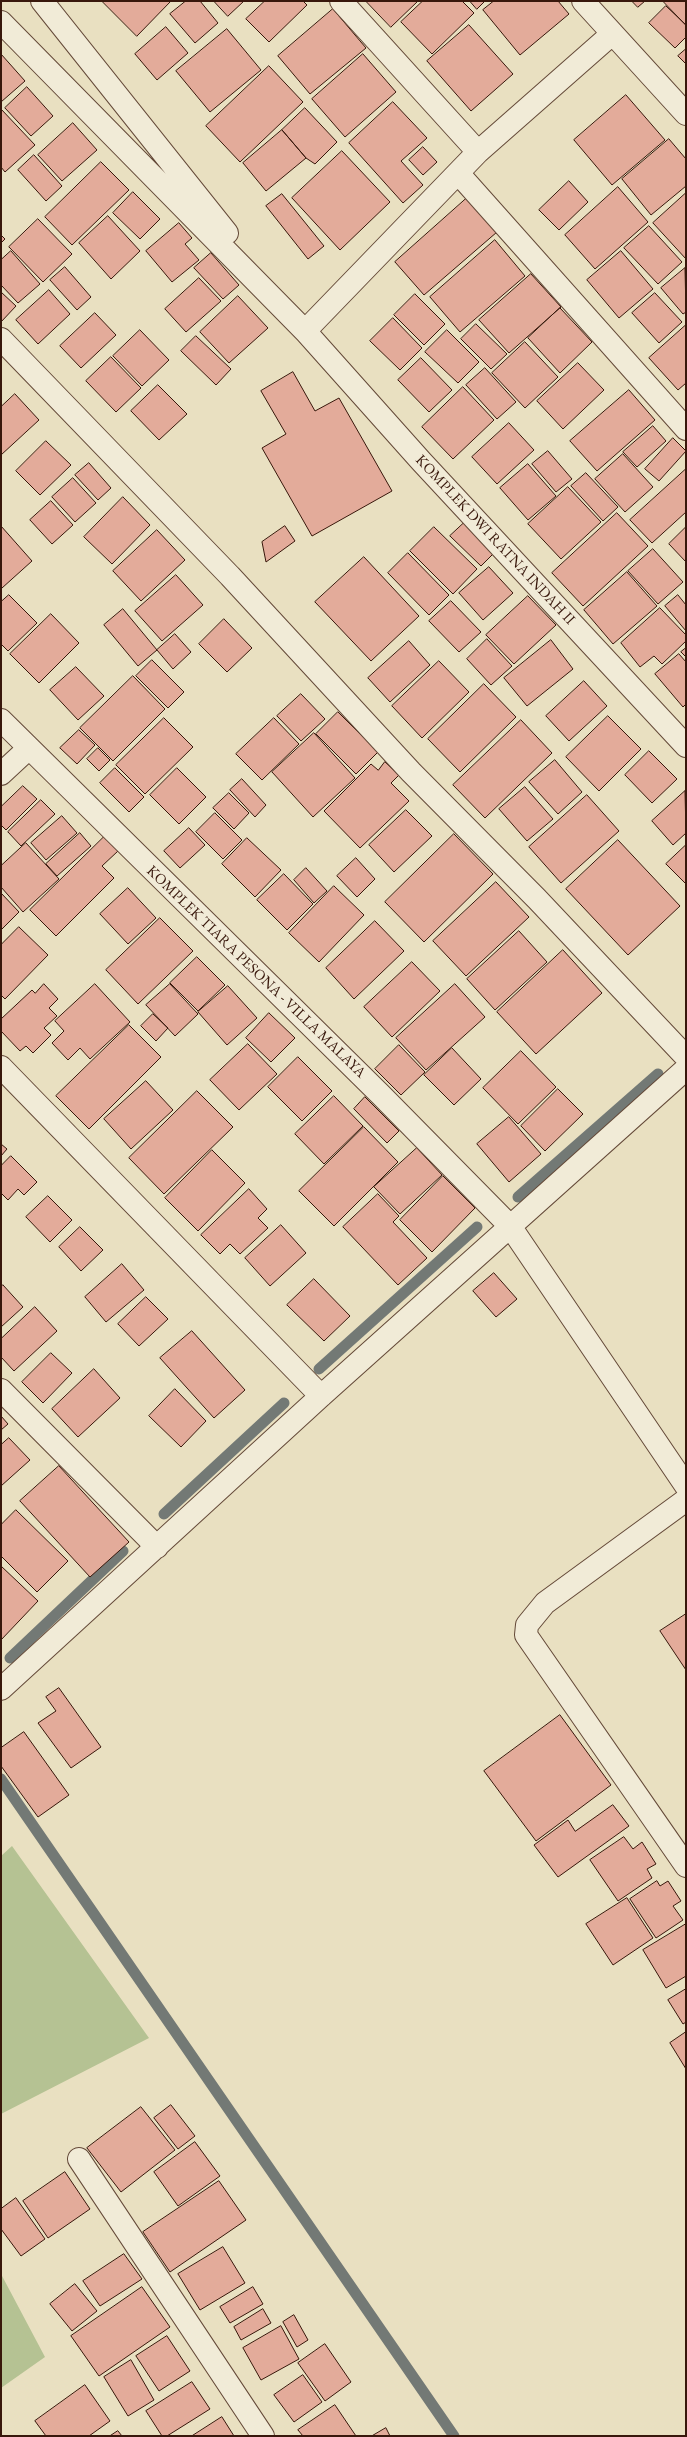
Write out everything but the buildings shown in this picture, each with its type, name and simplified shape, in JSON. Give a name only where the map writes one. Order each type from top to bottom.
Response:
[{"type":"street","points":[[42,1],[305,331]]},
{"type":"street","points":[[341,1],[478,152]]},
{"type":"street","points":[[583,1],[686,114]]},
{"type":"street","points":[[1,22],[305,331]]},
{"type":"street","points":[[305,331],[478,152],[612,34]]},
{"type":"street","points":[[458,173],[686,429]]},
{"type":"street","name":"KOMPLEK DWI RATNA INDAH II","points":[[305,331],[421,461],[686,746]]},
{"type":"street","points":[[1,340],[230,576],[411,772],[537,899],[686,1057]]},
{"type":"street","name":"KOMPLEK TIARA PESONA - VILLA MALAYA","points":[[1,720],[381,1095],[510,1226],[686,1486]]},
{"type":"street","points":[[1,774],[29,748]]},
{"type":"street","points":[[1,1067],[321,1396]]},
{"type":"street","points":[[3,1682],[156,1547],[321,1396],[686,1069]]},
{"type":"street","points":[[1,1390],[156,1547]]},
{"type":"street","points":[[686,1500],[545,1603],[528,1625],[526,1635],[686,1866]]},
{"type":"street","points":[[79,2159],[263,2436]]},
{"type":"green space","points":[[12,1846],[149,2038],[1,2114],[1,1856]]},
{"type":"green space","points":[[1,2274],[45,2357],[1,2388]]},
{"type":"waterway","points":[[518,1197],[658,1074]]},
{"type":"waterway","points":[[319,1369],[477,1227]]},
{"type":"waterway","points":[[164,1514],[284,1403]]},
{"type":"waterway","points":[[10,1658],[123,1551]]},
{"type":"waterway","points":[[1,1779],[454,2436]]}]
